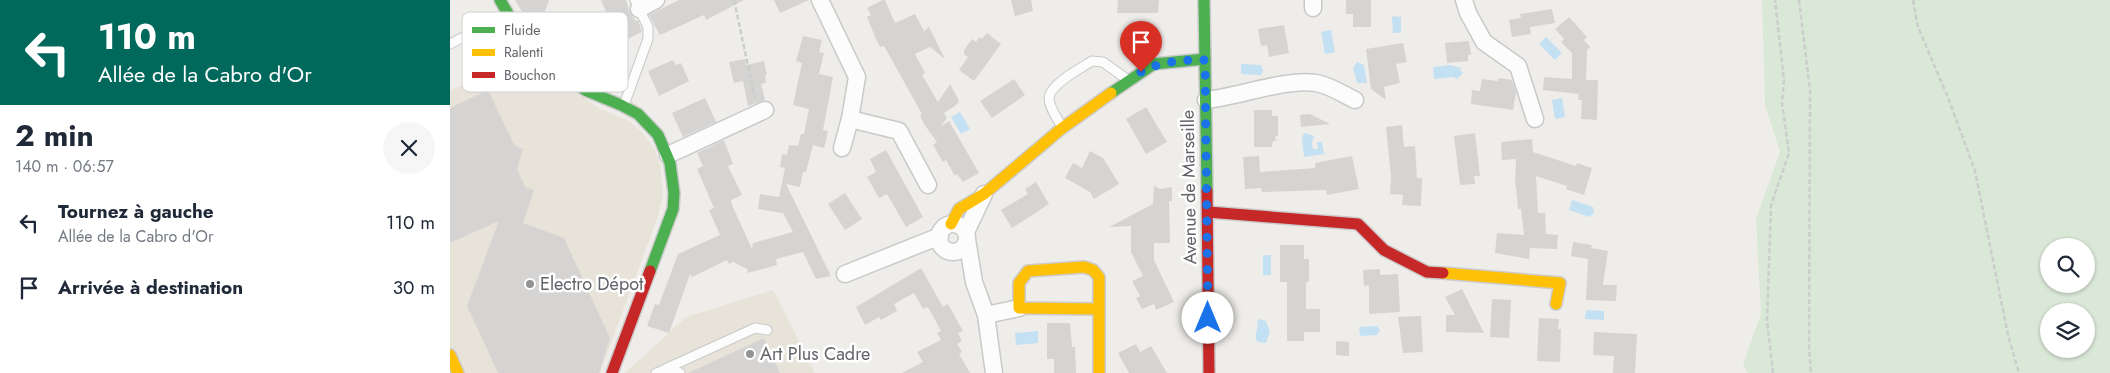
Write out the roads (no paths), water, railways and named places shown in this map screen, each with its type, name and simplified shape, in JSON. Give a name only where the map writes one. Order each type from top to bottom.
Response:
[{"type":"street","points":[[500,0],[506,12]]},
{"type":"street","points":[[637,4],[656,0]]},
{"type":"street","points":[[820,0],[857,77],[850,119],[842,148]]},
{"type":"street","name":"Avenue de Marseille","points":[[1204,0],[1209,373]]},
{"type":"street","points":[[1464,0],[1468,13],[1484,42],[1518,66],[1535,119]]},
{"type":"street","points":[[951,224],[959,209],[984,194],[1063,128],[1154,64],[1205,60]]},
{"type":"street","points":[[1206,100],[1222,99],[1296,82],[1317,83],[1355,100]]},
{"type":"street","points":[[590,92],[639,114],[652,126],[662,140],[674,171],[675,194],[673,209],[612,373]]},
{"type":"street","points":[[668,155],[762,111]]},
{"type":"street","points":[[850,119],[899,131],[928,185]]},
{"type":"street","points":[[952,252],[965,246],[967,236],[984,194]]},
{"type":"street","points":[[1208,212],[1358,224],[1384,250],[1427,272],[1560,283],[1556,304]]},
{"type":"street","points":[[845,274],[940,236],[946,226],[957,224],[967,236],[974,282],[986,315],[994,373]]},
{"type":"street","points":[[940,236],[941,243],[945,249],[952,252],[974,282]]},
{"type":"street","points":[[1019,308],[1018,283],[1022,275],[1028,271],[1084,267],[1093,270],[1099,277],[1099,373]]},
{"type":"street","points":[[986,315],[1019,308],[1099,309]]},
{"type":"street","points":[[450,355],[458,373]]},
{"type":"lane","points":[[624,106],[648,39],[648,27],[637,4]]},
{"type":"lane","points":[[450,44],[462,38]]},
{"type":"lane","points":[[1063,128],[1052,108],[1049,98],[1054,87],[1092,61],[1103,62],[1128,81]]},
{"type":"lane","points":[[656,373],[755,328],[767,330]]},
{"type":"lane","points":[[665,369],[675,370],[680,373]]},
{"type":"water","points":[[1393,16],[1401,17],[1401,33],[1393,33]]},
{"type":"water","points":[[1331,30],[1335,52],[1325,54],[1321,32]]},
{"type":"water","points":[[1546,37],[1562,53],[1555,60],[1539,44]]},
{"type":"water","points":[[1357,62],[1364,65],[1367,83],[1357,83],[1353,68]]},
{"type":"water","points":[[1241,64],[1261,65],[1263,71],[1261,75],[1241,74]]},
{"type":"water","points":[[1450,65],[1461,68],[1460,71],[1463,72],[1458,79],[1452,77],[1434,79],[1433,67]]},
{"type":"water","points":[[1562,98],[1565,117],[1555,119],[1552,100]]},
{"type":"water","points":[[960,112],[970,129],[961,134],[951,117]]},
{"type":"water","points":[[1304,133],[1314,136],[1313,149],[1318,149],[1317,142],[1322,142],[1324,154],[1304,157],[1302,138]]},
{"type":"water","points":[[1572,200],[1593,207],[1594,213],[1590,217],[1569,210]]},
{"type":"water","points":[[1263,255],[1271,255],[1271,275],[1263,275]]},
{"type":"water","points":[[1586,310],[1604,311],[1604,320],[1585,319]]},
{"type":"water","points":[[1259,319],[1266,321],[1270,331],[1266,343],[1258,342],[1256,339],[1257,321]]},
{"type":"water","points":[[1377,326],[1380,330],[1377,335],[1360,336],[1359,327]]},
{"type":"water","points":[[1038,331],[1038,343],[1016,345],[1015,333]]},
{"type":"place","name":"Electro Dépot","points":[[530,284]]},
{"type":"place","name":"Art Plus Cadre","points":[[750,354]]}]
